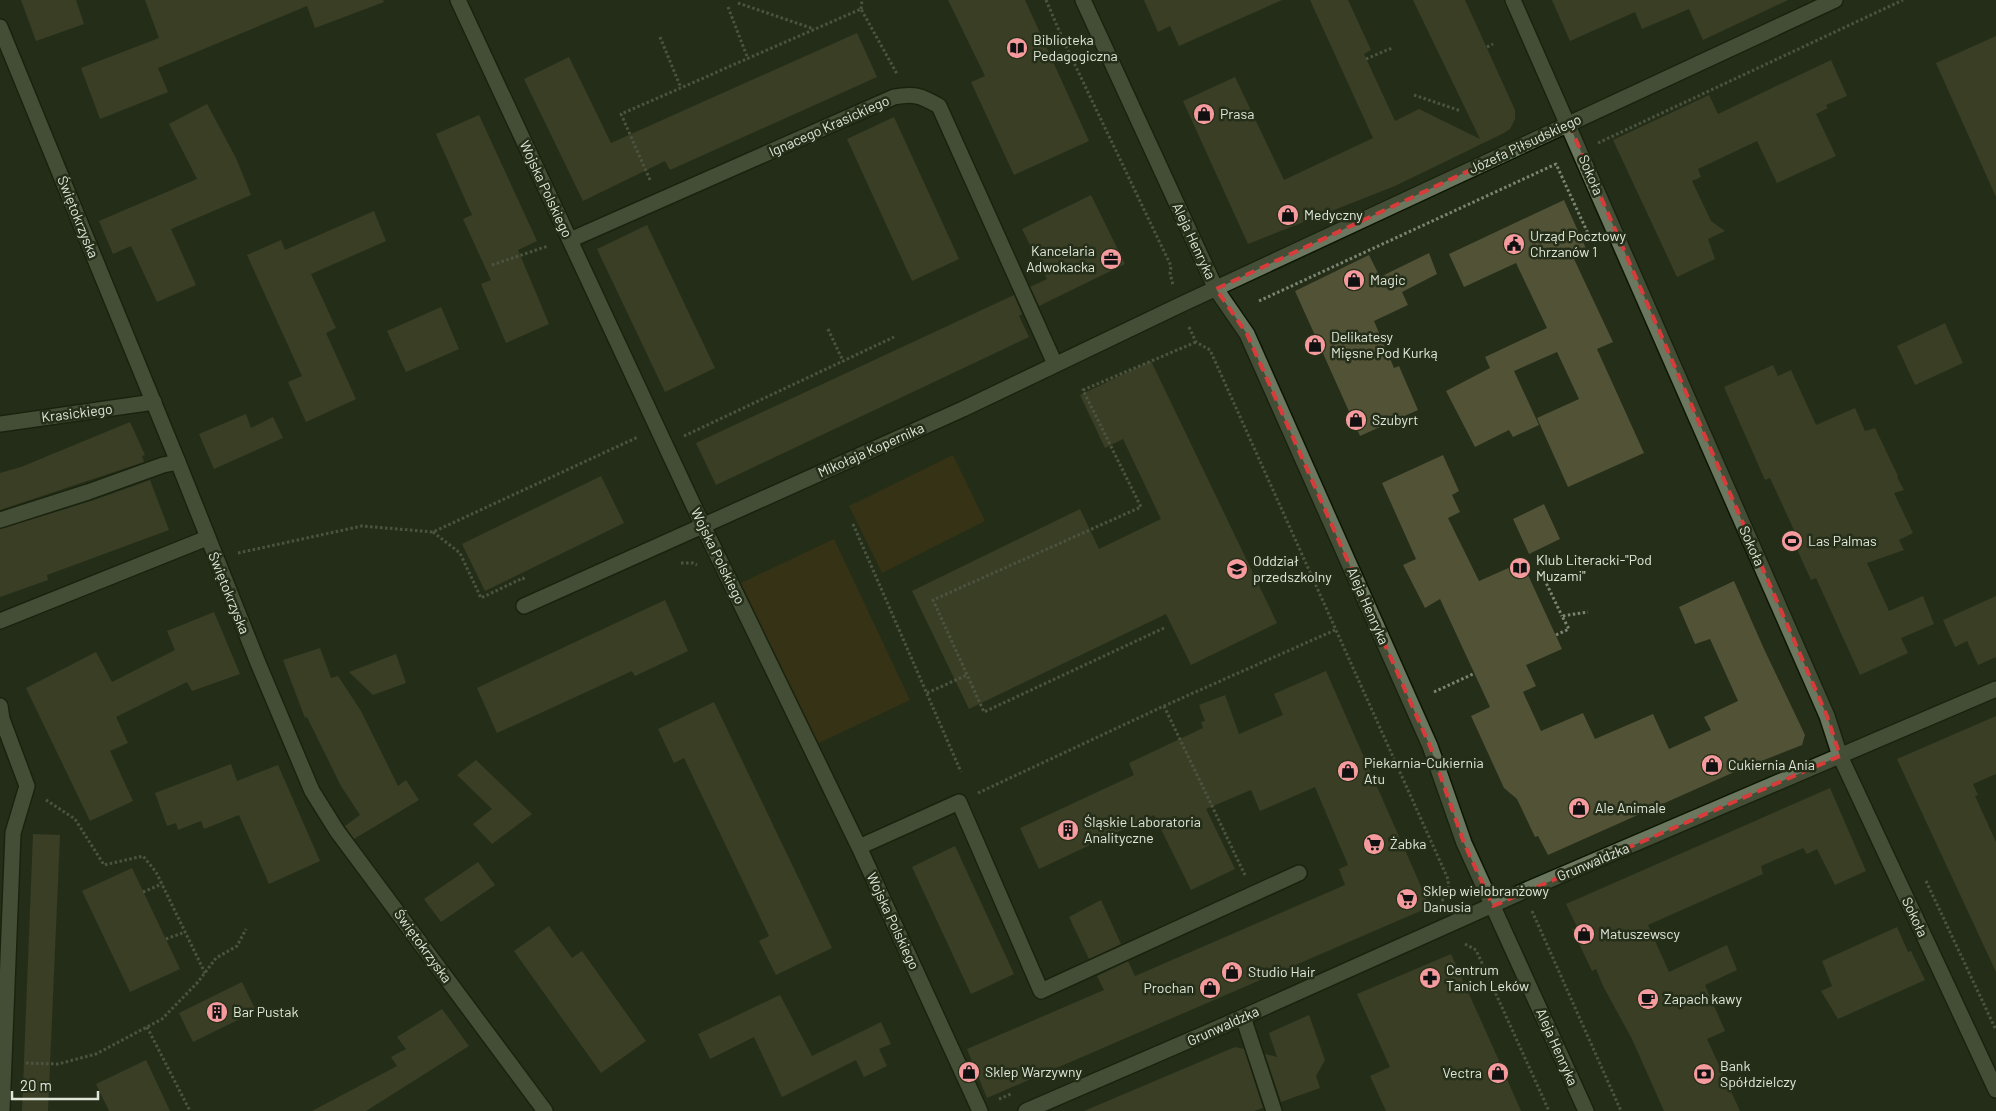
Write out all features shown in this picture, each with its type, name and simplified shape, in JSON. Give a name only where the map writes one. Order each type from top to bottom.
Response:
[{"type":"street","name":"Wojska Polskiego","points":[[458,0],[703,526],[859,847],[980,1111]]},
{"type":"street","name":"Aleja Henryka","points":[[1083,0],[1216,289],[1247,334],[1430,746],[1464,843],[1586,1111]]},
{"type":"street","name":"Sokoła","points":[[1513,0],[1827,716],[1840,756],[1996,1090]]},
{"type":"street","name":"Józefa Piłsudskiego","points":[[1216,289],[1835,0]]},
{"type":"street","name":"Świętokrzyska","points":[[0,27],[154,402],[258,663],[312,791],[336,831],[545,1111]]},
{"type":"street","name":"Ignacego Krasickiego","points":[[570,240],[894,97],[908,94],[920,96],[939,106],[1055,364]]},
{"type":"street","name":"Mikołaja Kopernika","points":[[524,606],[954,413],[1216,289]]},
{"type":"street","name":"Krasickiego","points":[[0,424],[154,402]]},
{"type":"street","points":[[0,520],[88,492],[163,465],[178,462]]},
{"type":"street","points":[[0,621],[207,538]]},
{"type":"street","name":"Grunwaldzka","points":[[1026,1111],[1243,1017],[1524,891],[1996,689]]},
{"type":"street","points":[[0,706],[5,727],[27,786],[13,833],[2,1111]]},
{"type":"street","points":[[859,847],[959,802],[1041,991],[1299,873]]},
{"type":"street","points":[[1243,1017],[1274,1111]]},
{"type":"path","points":[[862,0],[861,9],[900,81]]},
{"type":"path","points":[[1046,0],[1064,42],[1172,266],[1170,273],[1174,288]]},
{"type":"path","points":[[1604,140],[1903,0]]},
{"type":"path","points":[[738,3],[815,29]]},
{"type":"path","points":[[728,7],[748,59]]},
{"type":"path","points":[[652,184],[621,114],[861,9]]},
{"type":"path","points":[[660,37],[681,88]]},
{"type":"path","points":[[1487,47],[1493,44]]},
{"type":"path","points":[[1366,59],[1392,48]]},
{"type":"path","points":[[1414,94],[1461,112]]},
{"type":"path","points":[[1259,301],[1540,172]]},
{"type":"path","points":[[492,266],[550,245]]},
{"type":"path","points":[[1189,327],[1196,342],[1210,350],[1448,879],[1449,893],[1438,905]]},
{"type":"path","points":[[828,329],[843,361]]},
{"type":"path","points":[[695,430],[894,337]]},
{"type":"path","points":[[1164,628],[984,712],[933,600],[1141,507],[1083,390],[1196,342]]},
{"type":"path","points":[[235,554],[362,526],[433,532],[640,436]]},
{"type":"path","points":[[853,524],[961,772]]},
{"type":"path","points":[[433,532],[460,553],[481,598],[524,578],[527,586]]},
{"type":"path","points":[[1540,570],[1569,629],[1556,635]]},
{"type":"path","points":[[1562,616],[1588,612]]},
{"type":"path","points":[[959,802],[1164,706],[1335,630]]},
{"type":"path","points":[[1434,692],[1473,674]]},
{"type":"path","points":[[927,693],[967,675]]},
{"type":"path","points":[[1164,706],[1244,872],[1245,898]]},
{"type":"path","points":[[27,786],[75,819],[104,865],[143,856],[156,872],[205,973]]},
{"type":"path","points":[[1925,880],[1996,1030]]},
{"type":"path","points":[[143,892],[162,884]]},
{"type":"path","points":[[1530,906],[1621,1111]]},
{"type":"path","points":[[4,1062],[58,1064],[96,1054],[162,1019],[205,973],[216,958],[238,946],[246,929]]},
{"type":"path","points":[[166,939],[185,932]]},
{"type":"path","points":[[1462,944],[1467,944],[1476,950],[1549,1111]]},
{"type":"path","points":[[147,1027],[190,1111]]},
{"type":"path","points":[[998,1100],[1016,1092]]},
{"type":"highlighted area","points":[[1569,124],[1827,716],[1840,756],[1493,906],[1464,843],[1430,746],[1247,334],[1216,289]]},
{"type":"shaded area","points":[[953,455],[985,521],[882,573],[849,506]]},
{"type":"shaded area","points":[[834,539],[910,700],[817,744],[741,583]]},
{"type":"building","points":[[21,0],[76,0],[84,24],[36,41]]},
{"type":"building","points":[[145,0],[383,0],[384,2],[315,28],[307,6],[158,68],[168,92],[100,119],[81,68],[159,38]]},
{"type":"building","points":[[948,0],[1025,0],[1089,141],[1014,175],[971,82],[985,76]]},
{"type":"building","points":[[1144,0],[1282,0],[1179,46],[1170,26],[1158,32]]},
{"type":"building","points":[[1310,0],[1348,0],[1371,50],[1364,54],[1395,121],[1419,109],[1480,139],[1413,0],[1465,0],[1515,110],[1515,119],[1510,129],[1504,133],[1395,186],[1248,244],[1183,101],[1235,77],[1284,180],[1373,138]]},
{"type":"building","points":[[1552,0],[1788,0],[1703,40],[1689,9],[1642,29],[1635,12],[1570,41]]},
{"type":"building","points":[[857,33],[877,77],[670,170],[665,161],[583,201],[524,79],[569,57],[611,143]]},
{"type":"building","points":[[1996,36],[1996,197],[1936,63]]},
{"type":"building","points":[[1831,60],[1847,96],[1826,105],[1828,108],[1816,114],[1836,156],[1777,183],[1757,141],[1698,169],[1701,177],[1692,181],[1711,221],[1725,231],[1708,239],[1715,259],[1677,277],[1613,140],[1709,95],[1718,114]]},
{"type":"building","points":[[207,104],[236,158],[251,195],[171,229],[196,285],[157,302],[131,246],[113,254],[99,221],[197,179],[169,124]]},
{"type":"building","points":[[479,115],[537,241],[518,250],[549,324],[506,343],[481,284],[491,280],[463,219],[472,215],[436,134]]},
{"type":"building","points":[[894,117],[959,259],[912,281],[847,139]]},
{"type":"building","points":[[1091,195],[1125,264],[1039,306],[1030,287],[1047,279],[1022,229]]},
{"type":"building","points":[[1564,200],[1588,253],[1574,259],[1613,342],[1597,349],[1644,453],[1568,487],[1537,418],[1579,399],[1557,352],[1514,371],[1539,425],[1513,437],[1509,430],[1475,447],[1446,391],[1490,368],[1485,357],[1547,328],[1516,263],[1464,287],[1449,254]]},
{"type":"building","points":[[374,211],[386,241],[311,274],[336,328],[326,333],[356,399],[306,422],[288,382],[302,376],[247,255],[281,240],[285,250]]},
{"type":"building","points":[[647,225],[715,368],[665,392],[597,249]]},
{"type":"building","points":[[1429,253],[1437,274],[1402,292],[1408,305],[1374,321],[1394,368],[1399,366],[1418,410],[1360,436],[1295,291],[1369,255],[1380,277]]},
{"type":"building","points":[[1014,295],[1022,314],[1019,316],[1029,337],[716,485],[696,443]]},
{"type":"building","points":[[441,307],[459,349],[406,372],[387,331]]},
{"type":"building","points":[[1945,323],[1963,363],[1915,385],[1897,346]]},
{"type":"building","points":[[1151,361],[1277,623],[1191,665],[1166,614],[969,709],[912,591],[1080,509],[1099,549],[1161,519],[1123,439],[1105,448],[1080,395]]},
{"type":"building","points":[[1773,365],[1778,376],[1791,370],[1816,425],[1855,408],[1865,431],[1875,428],[1904,490],[1894,493],[1913,533],[1899,540],[1904,550],[1867,563],[1889,611],[1923,596],[1934,624],[1901,638],[1908,653],[1860,675],[1816,578],[1811,580],[1795,545],[1800,543],[1770,478],[1765,480],[1724,387]]},
{"type":"building","points":[[246,414],[251,428],[273,417],[283,438],[214,469],[199,434]]},
{"type":"building","points":[[130,422],[145,455],[142,456],[144,462],[0,510],[0,473],[21,467]]},
{"type":"building","points":[[1443,455],[1459,491],[1452,495],[1460,512],[1448,518],[1479,581],[1522,562],[1562,649],[1526,665],[1536,686],[1523,692],[1541,731],[1583,713],[1595,739],[1653,714],[1669,749],[1711,730],[1704,717],[1738,701],[1710,639],[1695,644],[1679,607],[1734,581],[1805,735],[1802,745],[1741,769],[1548,855],[1538,836],[1535,837],[1517,799],[1504,788],[1471,716],[1490,707],[1440,599],[1425,608],[1403,565],[1416,559],[1382,483]]},
{"type":"building","points":[[601,476],[624,523],[485,591],[462,544]]},
{"type":"building","points":[[150,480],[169,530],[47,575],[48,580],[0,597],[0,529],[91,501]]},
{"type":"building","points":[[1544,504],[1560,539],[1529,554],[1513,519]]},
{"type":"building","points":[[1996,596],[1996,657],[1978,665],[1967,641],[1955,647],[1943,620]]},
{"type":"building","points":[[665,600],[688,651],[635,676],[632,671],[497,733],[477,688]]},
{"type":"building","points":[[214,612],[240,674],[192,691],[187,682],[116,717],[128,743],[110,751],[133,801],[90,821],[26,688],[96,652],[112,682],[175,650],[167,631]]},
{"type":"building","points":[[320,648],[331,678],[338,676],[361,711],[398,786],[406,780],[419,800],[354,839],[345,826],[360,815],[341,786],[307,717],[305,718],[283,660]]},
{"type":"building","points":[[396,654],[406,683],[373,695],[349,672]]},
{"type":"building","points":[[1326,671],[1427,900],[1425,909],[987,1098],[967,1049],[1104,990],[1097,976],[1128,961],[1135,976],[1345,885],[1339,869],[1348,865],[1315,787],[1260,811],[1251,790],[1206,809],[1235,869],[1191,890],[1154,815],[1039,869],[1020,828],[1134,775],[1129,763],[1203,728],[1201,722],[1205,721],[1199,705],[1225,695],[1239,734],[1283,715],[1274,694]]},
{"type":"building","points":[[714,702],[832,948],[776,975],[759,941],[769,936],[684,758],[674,763],[658,729]]},
{"type":"building","points":[[1996,716],[1996,774],[1973,784],[1978,795],[1975,796],[1996,842],[1996,972],[1897,759]]},
{"type":"building","points":[[476,760],[532,814],[492,844],[473,824],[492,809],[457,775]]},
{"type":"building","points":[[231,764],[237,781],[278,765],[320,861],[269,884],[239,815],[204,829],[201,821],[178,830],[176,823],[167,826],[155,793]]},
{"type":"building","points":[[1830,788],[1866,871],[1835,885],[1817,849],[1807,854],[1803,848],[1761,866],[1763,874],[1648,925],[1669,972],[1727,945],[1737,970],[1705,985],[1725,1031],[1707,1039],[1740,1111],[1664,1111],[1632,1039],[1603,986],[1596,969],[1592,971],[1572,929],[1577,927],[1566,904]]},
{"type":"building","points":[[33,834],[60,835],[48,1111],[22,1111]]},
{"type":"building","points":[[955,846],[1014,974],[971,994],[912,867]]},
{"type":"building","points":[[478,862],[495,885],[441,922],[424,899]]},
{"type":"building","points":[[132,868],[180,969],[130,992],[82,891]]},
{"type":"building","points":[[1101,900],[1121,944],[1089,959],[1069,917]]},
{"type":"building","points":[[549,926],[572,958],[582,951],[646,1041],[601,1073],[514,951]]},
{"type":"building","points":[[1897,927],[1908,952],[1911,951],[1925,980],[1838,1019],[1821,991],[1832,986],[1822,961]]},
{"type":"building","points":[[1451,954],[1521,1111],[1386,1111],[1370,1076],[1390,1067],[1357,994]]},
{"type":"building","name":"Bar Pustak","points":[[242,982],[256,1011],[193,1042],[179,1013]]},
{"type":"building","points":[[780,995],[812,1056],[881,1022],[891,1044],[879,1049],[887,1066],[864,1077],[856,1060],[782,1097],[754,1037],[710,1059],[698,1034]]},
{"type":"building","points":[[442,1009],[469,1046],[366,1111],[312,1111],[397,1066],[391,1057],[406,1049],[397,1037]]},
{"type":"building","points":[[1309,1015],[1325,1060],[1316,1076],[1320,1088],[1281,1102],[1265,1054],[1277,1057],[1269,1033]]},
{"type":"building","points":[[1235,1047],[1244,1049],[1263,1108],[1254,1111],[1084,1111]]},
{"type":"building","points":[[146,1060],[170,1111],[109,1111],[96,1084]]},
{"type":"place","name":"Biblioteka Pedagogiczna","points":[[1017,48]]},
{"type":"place","name":"Prasa","points":[[1204,114]]},
{"type":"place","name":"Medyczny","points":[[1288,215]]},
{"type":"place","name":"Urząd Pocztowy Chrzanów 1","points":[[1514,244]]},
{"type":"place","name":"Kancelaria Adwokacka","points":[[1111,259]]},
{"type":"place","name":"Magic","points":[[1354,280]]},
{"type":"place","name":"Delikatesy Mięsne Pod Kurką","points":[[1315,345]]},
{"type":"place","name":"Szubyrt","points":[[1356,420]]},
{"type":"place","name":"Las Palmas","points":[[1792,541]]},
{"type":"place","name":"Klub Literacki-\"Pod Muzami\"","points":[[1520,568]]},
{"type":"place","name":"Oddział przedszkolny","points":[[1237,569]]},
{"type":"place","name":"Cukiernia Ania","points":[[1712,765]]},
{"type":"place","name":"Piekarnia-Cukiernia Atu","points":[[1348,771]]},
{"type":"place","name":"Ale Animale","points":[[1579,808]]},
{"type":"place","name":"Śląskie Laboratoria Analityczne","points":[[1068,830]]},
{"type":"place","name":"Żabka","points":[[1374,844]]},
{"type":"place","name":"Sklep wielobranżowy Danusia","points":[[1407,899]]},
{"type":"place","name":"Matuszewscy","points":[[1584,934]]},
{"type":"place","name":"Studio Hair","points":[[1232,972]]},
{"type":"place","name":"Centrum Tanich Leków","points":[[1430,978]]},
{"type":"place","name":"Prochan","points":[[1210,988]]},
{"type":"place","name":"Zapach kawy","points":[[1648,999]]},
{"type":"place","name":"Bar Pustak","points":[[217,1012]]},
{"type":"place","name":"Sklep Warzywny","points":[[969,1072]]},
{"type":"place","name":"Vectra","points":[[1498,1073]]},
{"type":"place","name":"Bank Spółdzielczy","points":[[1704,1074]]}]
